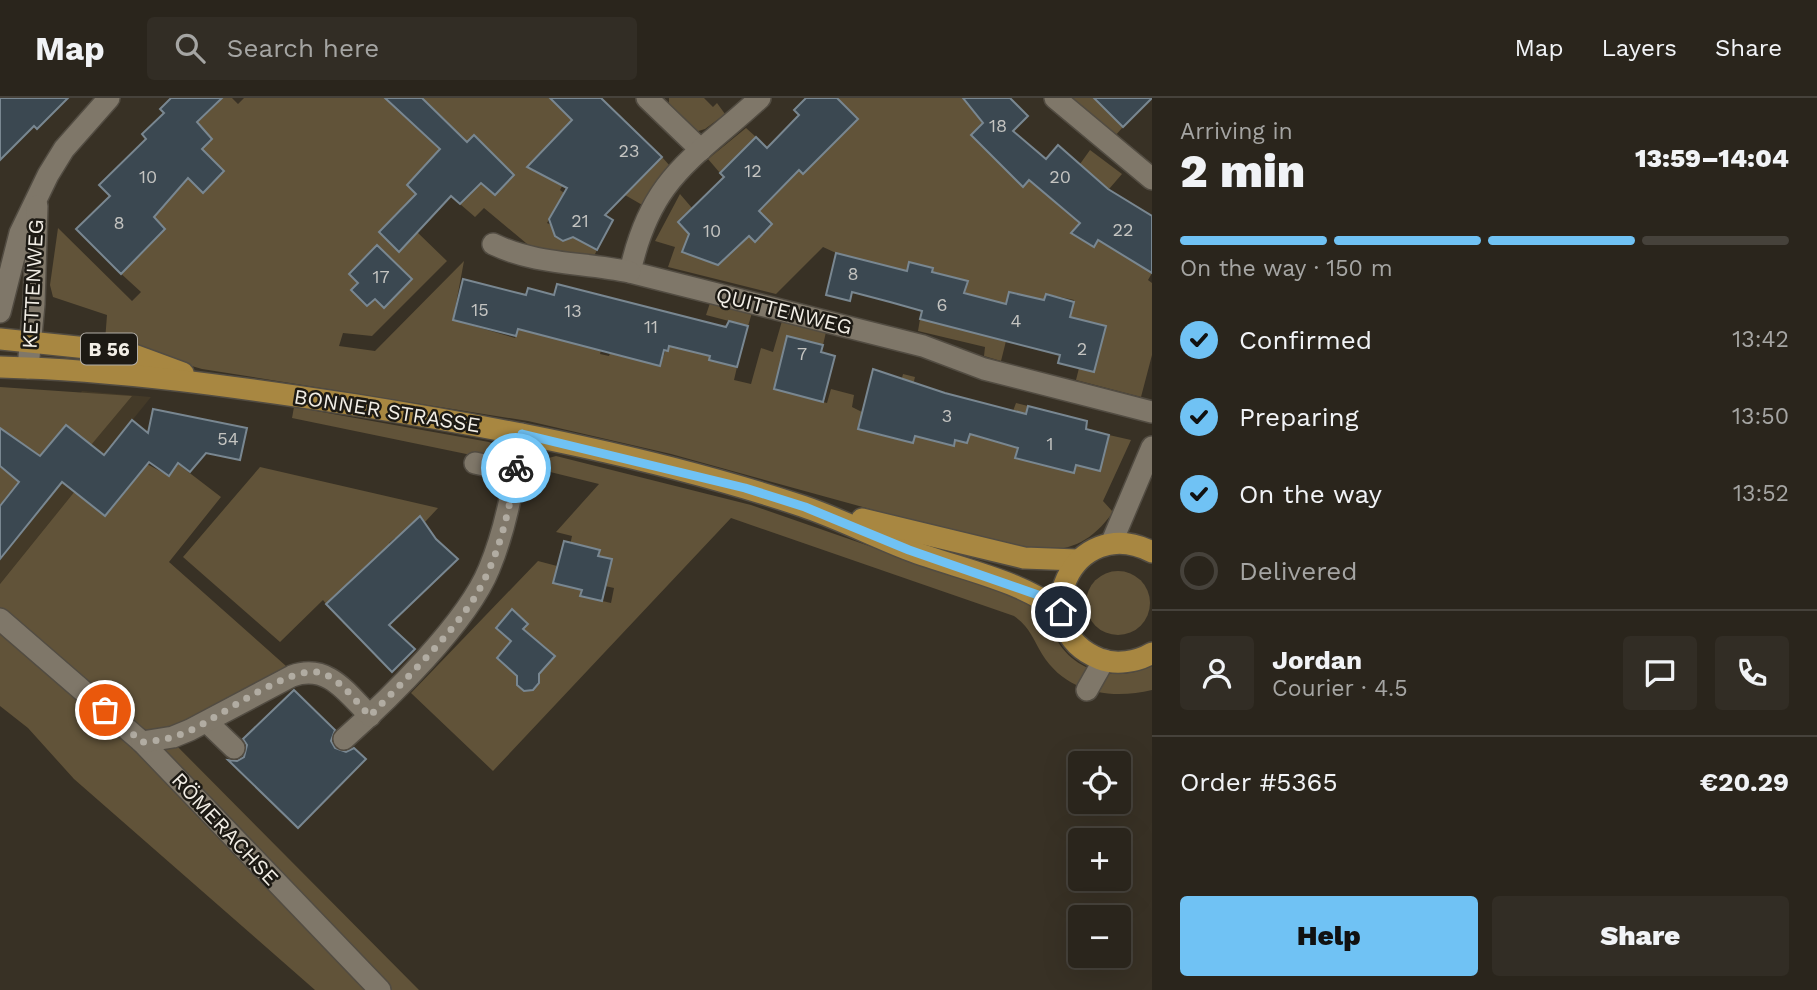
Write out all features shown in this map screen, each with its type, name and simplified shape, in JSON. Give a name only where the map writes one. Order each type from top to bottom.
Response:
[{"type":"main road","name":"BONNER STRASSE","points":[[0,339],[126,352],[212,383]]},
{"type":"main road","name":"BONNER STRASSE","points":[[0,367],[108,372],[212,383],[522,434],[745,488],[805,507],[1024,558],[1077,560]]},
{"type":"main road","name":"BONNER STRASSE","points":[[805,507],[909,550],[1038,595],[1061,612]]},
{"type":"main road","points":[[1111,544],[1139,546],[1152,552]]},
{"type":"main road","name":"B 56","points":[[1077,560],[1093,550],[1111,544]]},
{"type":"main road","points":[[1077,560],[1063,585],[1061,612],[1071,637],[1080,647],[1104,660],[1135,660],[1152,653]]},
{"type":"street","name":"KETTENWEG","points":[[0,312],[15,248],[48,175],[64,149],[109,98]]},
{"type":"street","points":[[648,98],[701,150]]},
{"type":"street","points":[[630,272],[638,237],[658,195],[670,178],[760,98]]},
{"type":"street","points":[[1055,98],[1152,179]]},
{"type":"street","name":"KETTENWEG","points":[[28,368],[37,201]]},
{"type":"street","name":"QUITTENWEG","points":[[493,244],[515,255],[630,272],[923,346],[984,369],[1152,411]]},
{"type":"street","points":[[344,739],[370,716],[459,620],[478,592],[500,542],[522,434]]},
{"type":"street","points":[[1111,544],[1152,447]]},
{"type":"street","points":[[475,463],[516,472]]},
{"type":"street","points":[[1152,546],[1152,552]]},
{"type":"street","name":"RÖMERACHSE","points":[[0,619],[142,742],[380,990]]},
{"type":"street","points":[[1087,690],[1104,660]]},
{"type":"street","points":[[142,742],[173,737],[207,722],[292,676],[306,672],[320,673],[334,680],[370,716]]},
{"type":"street","points":[[207,722],[234,748]]},
{"type":"shaded area","points":[[214,98],[232,98],[238,104],[244,98],[550,98],[569,117],[581,107],[662,157],[670,166],[644,206],[625,195],[616,204],[567,177],[560,190],[564,193],[547,223],[556,227],[555,236],[563,241],[570,235],[597,250],[592,260],[532,248],[484,208],[475,217],[460,204],[481,183],[495,195],[514,175],[473,136],[432,177],[407,185],[436,213],[417,232],[447,261],[372,336],[343,333],[339,346],[375,351],[464,261],[453,320],[515,338],[520,321],[545,336],[587,346],[611,312],[600,354],[609,356],[611,350],[660,365],[671,337],[710,356],[709,360],[738,363],[734,380],[751,384],[761,348],[773,352],[782,321],[826,332],[823,345],[787,336],[774,389],[827,403],[831,389],[854,395],[852,407],[862,412],[892,417],[903,374],[915,377],[903,426],[928,439],[953,446],[955,440],[967,442],[978,402],[985,403],[977,436],[1013,411],[1016,403],[1028,406],[1016,458],[1074,473],[1076,465],[1100,471],[1109,435],[1131,440],[1103,501],[1113,512],[1087,538],[1074,545],[1059,549],[1028,549],[993,543],[671,454],[528,421],[202,369],[105,341],[107,315],[53,297],[50,285],[58,228],[132,301],[141,292],[117,270],[164,230],[154,217],[187,178],[161,152],[211,184],[224,172],[202,149],[212,139],[197,123],[218,103]]},
{"type":"shaded area","points":[[669,98],[704,98],[713,107],[717,103],[725,114],[705,129],[695,132],[669,109]]},
{"type":"shaded area","points":[[837,98],[963,98],[983,123],[972,135],[1023,186],[1029,180],[1062,208],[1092,175],[1080,164],[1090,150],[1122,174],[1071,233],[1094,247],[1098,240],[1152,273],[1148,280],[1152,283],[1152,355],[1141,397],[1076,380],[1079,368],[1094,372],[1106,326],[1070,317],[1074,300],[1046,294],[1041,313],[999,302],[990,337],[1006,341],[1001,361],[984,356],[985,347],[918,331],[920,319],[956,328],[968,281],[932,272],[933,268],[909,262],[907,271],[836,253],[823,247],[776,294],[668,267],[675,247],[655,241],[680,194],[692,208],[678,222],[689,234],[682,252],[718,265],[737,247],[739,209],[778,191],[807,162]]},
{"type":"shaded area","points":[[1065,98],[1094,98],[1123,127],[1114,137]]},
{"type":"shaded area","points":[[746,128],[756,137],[720,173],[708,159]]},
{"type":"shaded area","points":[[710,303],[752,313],[748,326],[706,315]]},
{"type":"shaded area","points":[[0,387],[132,396],[91,445],[66,425],[0,507]]},
{"type":"shaded area","points":[[82,391],[151,397],[0,584],[0,494]]},
{"type":"shaded area","points":[[294,407],[489,442],[500,447],[505,462],[292,418]]},
{"type":"shaded area","points":[[121,434],[131,442],[85,500],[105,516],[147,464],[169,476],[178,464],[221,497],[169,562],[286,666],[264,681],[165,734],[419,990],[315,990],[74,779],[28,728],[0,706],[0,584]]},
{"type":"shaded area","points":[[556,456],[751,505],[1013,596],[1038,610],[1047,620],[1060,645],[1079,663],[1090,669],[1114,674],[1140,671],[1152,666],[1152,690],[1106,693],[1077,685],[1052,667],[1028,629],[1014,616],[731,518],[493,771],[411,693],[538,561],[557,566],[553,583],[582,590],[581,596],[611,603],[614,588],[605,586],[612,559],[598,556],[599,549],[570,545],[572,536],[556,532],[599,484],[538,469],[545,459]]},
{"type":"shaded area","points":[[260,467],[438,508],[425,522],[420,517],[399,542],[395,538],[389,543],[394,549],[380,562],[375,557],[370,562],[375,568],[326,604],[323,600],[280,642],[183,557]]},
{"type":"shaded area","points":[[1118,571],[1130,573],[1141,580],[1148,591],[1148,615],[1141,626],[1130,633],[1118,635],[1106,633],[1095,626],[1088,615],[1086,603],[1088,591],[1095,580],[1106,573]]},
{"type":"building","points":[[0,98],[68,98],[37,129],[34,126],[0,160]]},
{"type":"building","points":[[171,98],[222,98],[197,122],[212,139],[202,149],[224,171],[203,193],[188,178],[154,217],[165,229],[121,274],[76,229],[110,196],[99,185],[146,139],[142,134],[164,113],[160,109]]},
{"type":"building","points":[[385,98],[422,98],[467,142],[474,135],[514,175],[495,195],[481,183],[460,204],[451,196],[399,252],[379,232],[416,194],[407,185],[440,149]]},
{"type":"building","points":[[550,98],[601,98],[662,157],[605,215],[613,220],[597,250],[573,237],[563,241],[555,236],[549,219],[567,188],[527,167],[572,120]]},
{"type":"building","points":[[806,98],[837,98],[858,119],[803,174],[799,170],[759,211],[772,224],[755,242],[749,236],[718,265],[682,252],[689,234],[678,222],[724,177],[720,173],[756,137],[767,148],[799,115],[794,110]]},
{"type":"building","points":[[963,98],[1010,98],[1028,116],[1013,131],[1046,159],[1058,145],[1108,189],[1152,216],[1152,273],[1098,240],[1094,247],[1071,233],[1080,223],[1029,180],[1023,187],[971,135],[983,123]]},
{"type":"building","points":[[1094,98],[1152,98],[1123,127]]},
{"type":"building","points":[[377,245],[412,279],[384,308],[375,299],[367,306],[351,290],[358,283],[349,274]]},
{"type":"building","points":[[836,253],[907,271],[909,262],[933,268],[932,272],[968,281],[964,293],[1006,304],[1009,292],[1044,300],[1046,294],[1074,302],[1070,317],[1106,326],[1094,372],[1058,363],[1060,355],[920,319],[922,311],[852,292],[850,301],[826,295]]},
{"type":"building","points":[[463,279],[526,295],[528,288],[554,295],[557,284],[726,327],[729,321],[748,326],[737,367],[709,360],[710,356],[669,346],[668,351],[664,350],[660,366],[518,329],[516,336],[453,320]]},
{"type":"building","points":[[787,336],[823,345],[821,352],[835,356],[823,402],[774,389]]},
{"type":"building","points":[[873,369],[945,393],[1026,414],[1028,406],[1087,421],[1086,429],[1109,435],[1100,471],[1076,465],[1074,473],[1015,458],[1018,448],[970,434],[967,443],[955,440],[954,446],[915,436],[913,443],[858,429]]},
{"type":"building","points":[[153,409],[247,428],[240,460],[206,453],[190,472],[178,463],[169,476],[149,462],[105,516],[62,482],[0,559],[0,506],[19,482],[0,466],[0,428],[40,456],[66,425],[104,455],[132,420],[148,433]]},
{"type":"building","points":[[420,516],[436,539],[458,559],[389,625],[415,649],[392,672],[326,604]]},
{"type":"building","points":[[564,541],[600,550],[598,556],[612,559],[602,601],[580,596],[582,590],[553,583]]},
{"type":"building","points":[[512,609],[528,624],[523,629],[555,656],[539,674],[539,683],[533,690],[524,691],[517,685],[517,676],[497,658],[511,641],[496,628]]},
{"type":"building","points":[[294,690],[335,730],[331,741],[335,748],[346,752],[354,748],[366,759],[298,828],[228,760],[237,761],[244,757],[247,745],[243,739]]},
{"type":"way so far","points":[[105,710],[142,742],[158,741],[217,718],[292,676],[313,672],[334,680],[370,716],[459,620],[482,585],[500,542],[510,506],[516,468]]},
{"type":"route","points":[[516,468],[522,434],[745,488],[805,507],[909,550],[1038,595],[1061,612]]}]
